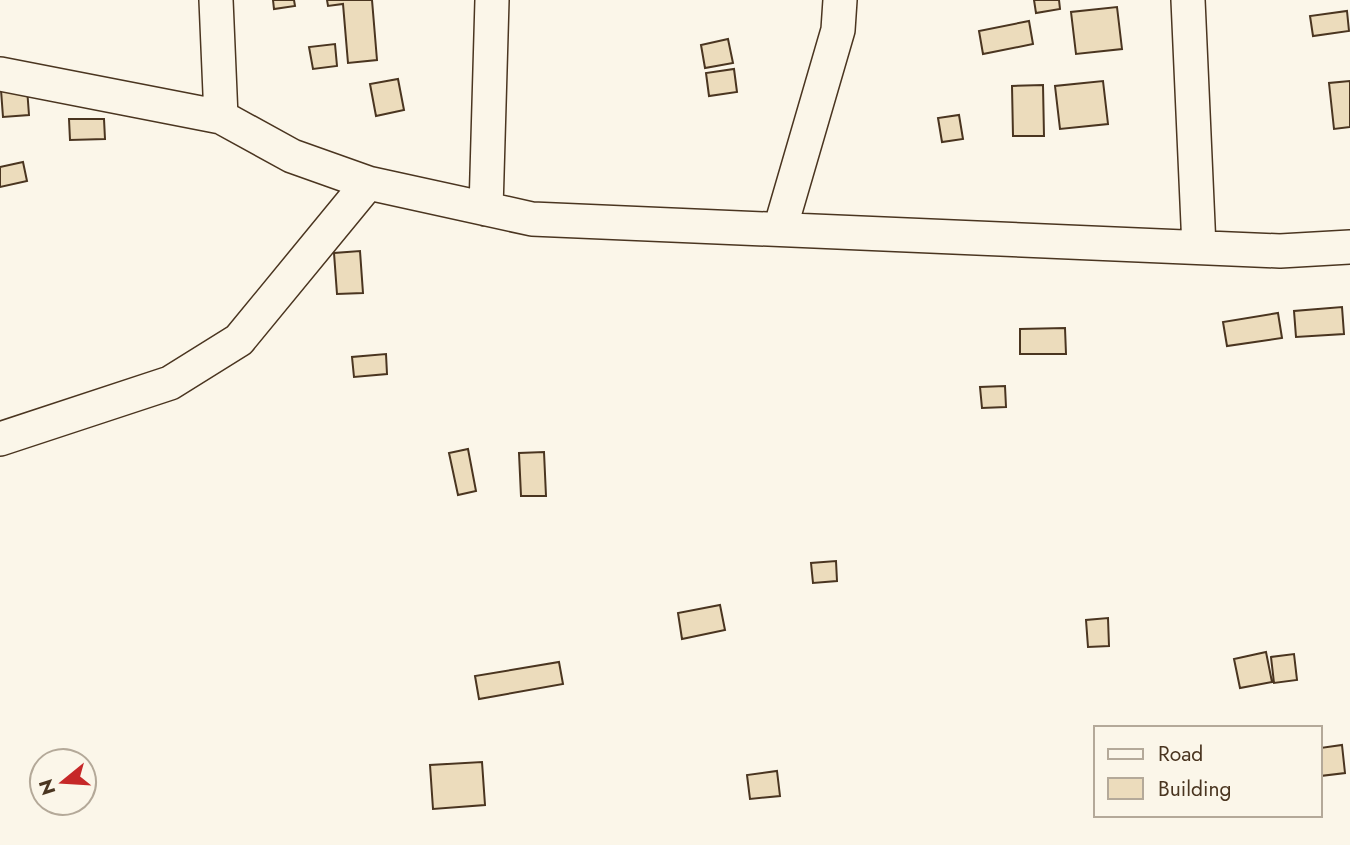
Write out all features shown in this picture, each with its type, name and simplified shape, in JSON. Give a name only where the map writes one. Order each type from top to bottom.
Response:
[{"type":"street","points":[[216,0],[221,117]]},
{"type":"street","points":[[486,209],[492,0]]},
{"type":"street","points":[[780,229],[838,30],[840,0]]},
{"type":"street","points":[[1188,0],[1199,247]]},
{"type":"street","points":[[0,74],[221,117],[292,156],[368,183],[532,219],[1280,251],[1350,247]]},
{"type":"street","points":[[0,439],[170,383],[239,340],[368,183]]},
{"type":"building","points":[[273,0],[294,0],[295,6],[274,9]]},
{"type":"building","points":[[327,0],[372,0],[377,60],[348,63],[343,4],[328,6]]},
{"type":"building","points":[[1034,0],[1059,0],[1060,9],[1036,13]]},
{"type":"building","points":[[1117,7],[1122,49],[1076,54],[1071,12]]},
{"type":"building","points":[[1347,11],[1349,31],[1313,36],[1310,16]]},
{"type":"building","points":[[1029,21],[1033,44],[983,54],[979,31]]},
{"type":"building","points":[[728,39],[733,63],[705,68],[701,45]]},
{"type":"building","points":[[335,44],[337,66],[313,69],[309,47]]},
{"type":"building","points":[[734,69],[737,92],[709,96],[706,73]]},
{"type":"building","points":[[398,79],[404,110],[376,116],[370,84]]},
{"type":"building","points":[[1103,81],[1108,124],[1060,129],[1055,86]]},
{"type":"building","points":[[1350,81],[1350,127],[1334,129],[1329,83]]},
{"type":"building","points":[[1043,85],[1044,136],[1013,136],[1012,86]]},
{"type":"building","points":[[27,88],[29,115],[3,117],[1,90]]},
{"type":"building","points":[[959,115],[963,139],[942,142],[938,118]]},
{"type":"building","points":[[69,119],[104,119],[105,139],[70,140]]},
{"type":"building","points":[[23,162],[27,181],[0,187],[0,167]]},
{"type":"building","points":[[360,251],[363,293],[337,294],[334,253]]},
{"type":"building","points":[[1342,307],[1344,334],[1296,337],[1294,311]]},
{"type":"building","points":[[1278,313],[1282,338],[1227,346],[1223,322]]},
{"type":"building","points":[[1065,328],[1066,354],[1020,354],[1020,329]]},
{"type":"building","points":[[386,354],[387,374],[354,377],[352,357]]},
{"type":"building","points":[[1005,386],[1006,407],[982,408],[980,387]]},
{"type":"building","points":[[468,449],[476,491],[458,495],[449,453]]},
{"type":"building","points":[[544,452],[546,496],[521,496],[519,453]]},
{"type":"building","points":[[836,561],[837,581],[813,583],[811,563]]},
{"type":"building","points":[[720,605],[725,630],[682,639],[678,613]]},
{"type":"building","points":[[1108,618],[1109,646],[1088,647],[1086,620]]},
{"type":"building","points":[[1266,652],[1272,682],[1240,688],[1234,659]]},
{"type":"building","points":[[1294,654],[1297,680],[1274,683],[1271,657]]},
{"type":"building","points":[[559,662],[563,684],[479,699],[475,676]]},
{"type":"building","points":[[1342,745],[1345,773],[1322,776],[1322,748]]},
{"type":"building","points":[[482,762],[485,805],[433,809],[430,765]]},
{"type":"building","points":[[777,771],[780,796],[750,799],[747,775]]}]
